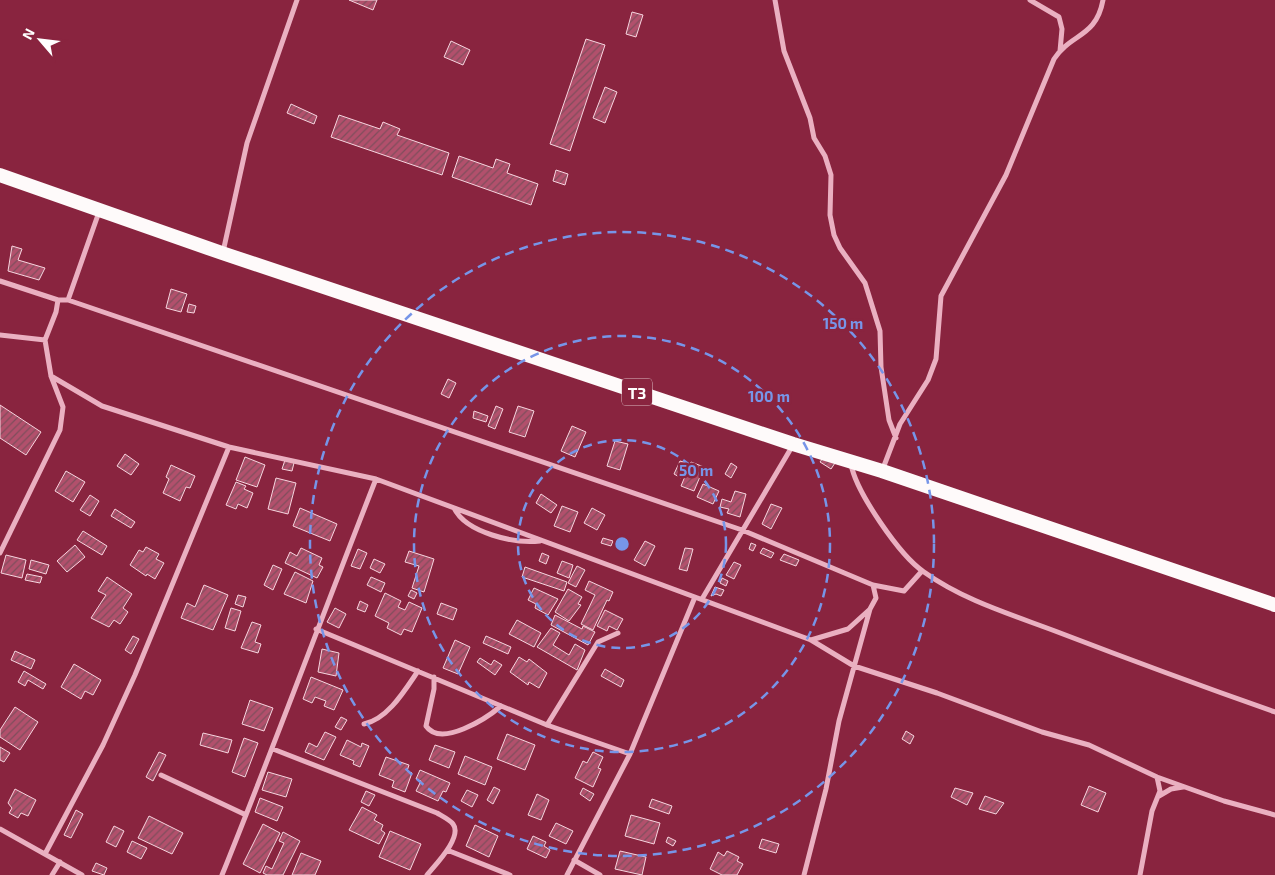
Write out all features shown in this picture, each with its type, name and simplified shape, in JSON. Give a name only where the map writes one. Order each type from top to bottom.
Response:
[{"type":"highway","name":"T3","points":[[0,175],[222,253],[793,444],[882,471],[1275,606]]},
{"type":"street","points":[[222,253],[247,143],[297,0]]},
{"type":"street","points":[[775,0],[784,51],[810,118],[814,138],[825,156],[830,174],[830,215],[834,235],[840,248],[865,283],[880,331],[881,367],[889,420],[896,439]]},
{"type":"street","points":[[1030,0],[1059,17],[1062,29],[1060,51]]},
{"type":"street","points":[[882,471],[896,439],[900,424],[928,380],[936,360],[941,296],[1006,175],[1039,90],[1054,59],[1060,51],[1092,26],[1098,18],[1103,0]]},
{"type":"street","points":[[68,300],[100,209]]},
{"type":"street","points":[[0,281],[58,300],[68,300],[742,530],[873,586],[904,591],[922,571]]},
{"type":"street","points":[[0,553],[60,430],[62,407],[51,376],[45,340],[56,312],[58,300]]},
{"type":"street","points":[[0,334],[45,340]]},
{"type":"street","points":[[51,376],[102,406],[229,447],[376,479],[811,640],[854,666],[937,693],[1042,732],[1088,745],[1158,777],[1232,804],[1275,815]]},
{"type":"street","points":[[567,875],[630,754],[699,598],[793,444]]},
{"type":"street","points":[[45,854],[104,745],[135,675],[229,447]]},
{"type":"street","points":[[850,461],[853,477],[874,512],[922,571],[959,594],[1275,712]]},
{"type":"street","points":[[222,875],[273,749],[316,629],[376,479]]},
{"type":"street","points":[[454,508],[458,517],[489,534],[520,542],[544,541]]},
{"type":"street","points":[[804,875],[826,789],[839,721],[870,609],[876,598],[873,586]]},
{"type":"street","points":[[811,640],[848,629],[870,609]]},
{"type":"street","points":[[316,629],[547,725],[630,754]]},
{"type":"street","points":[[547,725],[598,642],[618,633]]},
{"type":"street","points":[[364,724],[370,723],[384,713],[418,671]]},
{"type":"street","points":[[434,677],[434,689],[426,726],[430,730],[455,733],[501,706]]},
{"type":"street","points":[[273,749],[436,813],[452,823],[455,827],[455,834],[446,850],[427,875]]},
{"type":"street","points":[[161,775],[246,815]]},
{"type":"street","points":[[1140,875],[1152,811],[1159,797],[1160,785],[1158,777]]},
{"type":"street","points":[[1159,797],[1171,789],[1186,786]]},
{"type":"street","points":[[0,829],[82,875]]},
{"type":"street","points":[[446,850],[510,875]]},
{"type":"street","points":[[574,860],[600,875]]},
{"type":"street","points":[[52,875],[60,862]]},
{"type":"building","points":[[349,0],[377,0],[373,10]]},
{"type":"building","points":[[632,12],[643,15],[636,37],[626,34]]},
{"type":"building","points":[[586,39],[605,45],[570,151],[550,144]]},
{"type":"building","points":[[451,41],[470,50],[463,65],[444,57]]},
{"type":"building","points":[[605,87],[617,92],[605,123],[593,118]]},
{"type":"building","points":[[291,104],[317,116],[314,124],[287,113]]},
{"type":"building","points":[[339,115],[380,129],[383,122],[400,129],[397,135],[449,153],[442,175],[331,137]]},
{"type":"building","points":[[459,156],[493,168],[496,159],[510,164],[507,173],[538,184],[531,205],[452,177]]},
{"type":"building","points":[[556,170],[568,174],[565,185],[553,181]]},
{"type":"building","points":[[12,246],[22,249],[18,260],[45,268],[39,280],[8,271]]},
{"type":"building","points":[[171,289],[187,294],[181,312],[166,308]]},
{"type":"building","points":[[189,304],[196,306],[194,313],[187,312]]},
{"type":"building","points":[[448,379],[456,383],[449,398],[441,394]]},
{"type":"building","points":[[0,405],[41,432],[26,455],[0,438]]},
{"type":"building","points":[[496,406],[503,409],[495,429],[488,426]]},
{"type":"building","points":[[518,406],[534,411],[525,437],[509,432]]},
{"type":"building","points":[[474,411],[488,416],[486,422],[473,418]]},
{"type":"building","points":[[572,426],[586,432],[575,457],[561,451]]},
{"type":"building","points":[[615,441],[628,444],[620,470],[607,466]]},
{"type":"building","points":[[125,454],[139,464],[131,475],[117,466]]},
{"type":"building","points":[[825,455],[835,463],[831,469],[820,462]]},
{"type":"building","points":[[245,457],[265,465],[257,487],[236,480]]},
{"type":"building","points":[[285,460],[294,463],[292,471],[282,469]]},
{"type":"building","points":[[680,461],[687,463],[681,478],[674,474]]},
{"type":"building","points":[[691,462],[704,467],[694,491],[681,486]]},
{"type":"building","points":[[731,463],[737,467],[731,478],[725,474]]},
{"type":"building","points":[[171,465],[195,476],[190,488],[186,487],[180,501],[163,493],[169,479],[166,477]]},
{"type":"building","points":[[66,471],[85,482],[73,502],[55,491]]},
{"type":"building","points":[[276,478],[296,483],[288,514],[268,509]]},
{"type":"building","points":[[236,482],[246,486],[244,489],[253,493],[247,508],[238,504],[236,509],[226,505]]},
{"type":"building","points":[[703,484],[719,491],[713,504],[697,497]]},
{"type":"building","points":[[735,491],[746,494],[740,517],[727,513],[729,509],[720,507],[722,499],[731,502]]},
{"type":"building","points":[[541,494],[557,505],[551,513],[536,503]]},
{"type":"building","points":[[90,495],[99,501],[90,516],[80,510]]},
{"type":"building","points":[[771,504],[782,508],[771,529],[762,524]]},
{"type":"building","points":[[562,506],[578,512],[570,532],[554,526]]},
{"type":"building","points":[[300,508],[337,524],[330,541],[293,526]]},
{"type":"building","points":[[592,508],[605,515],[597,530],[584,523]]},
{"type":"building","points":[[115,509],[135,522],[131,528],[111,516]]},
{"type":"building","points":[[83,531],[107,546],[102,555],[77,540]]},
{"type":"building","points":[[603,538],[613,541],[611,546],[601,543]]},
{"type":"building","points":[[645,541],[655,546],[645,566],[634,560]]},
{"type":"building","points":[[751,543],[756,545],[753,551],[749,549]]},
{"type":"building","points":[[75,545],[85,557],[67,572],[57,561]]},
{"type":"building","points":[[146,547],[159,554],[156,559],[164,563],[155,579],[147,574],[146,576],[130,565],[139,550],[143,552]]},
{"type":"building","points":[[301,548],[322,558],[319,565],[323,567],[317,578],[285,563],[290,552],[297,556]]},
{"type":"building","points":[[685,548],[693,549],[687,571],[679,569]]},
{"type":"building","points":[[763,548],[774,553],[771,558],[760,553]]},
{"type":"building","points":[[358,549],[367,553],[360,569],[351,566]]},
{"type":"building","points":[[409,551],[434,559],[424,592],[412,588],[419,566],[405,562]]},
{"type":"building","points":[[542,553],[549,556],[546,564],[539,561]]},
{"type":"building","points":[[784,554],[799,560],[796,566],[780,560]]},
{"type":"building","points":[[6,555],[26,560],[22,578],[1,573]]},
{"type":"building","points":[[374,559],[385,564],[380,573],[370,568]]},
{"type":"building","points":[[31,560],[49,565],[46,574],[29,569]]},
{"type":"building","points":[[562,561],[573,565],[569,578],[557,573]]},
{"type":"building","points":[[734,562],[741,565],[734,579],[726,575]]},
{"type":"building","points":[[273,565],[282,569],[273,590],[264,585]]},
{"type":"building","points":[[577,566],[585,570],[576,587],[568,583]]},
{"type":"building","points":[[525,567],[567,582],[564,591],[522,577]]},
{"type":"building","points":[[295,572],[313,581],[306,603],[284,594]]},
{"type":"building","points":[[27,574],[42,577],[40,583],[25,580]]},
{"type":"building","points":[[107,577],[132,594],[123,608],[128,612],[120,624],[114,620],[109,627],[91,618],[106,595],[98,591]]},
{"type":"building","points":[[371,577],[385,583],[381,592],[367,585]]},
{"type":"building","points":[[722,578],[728,581],[726,586],[720,583]]},
{"type":"building","points":[[589,581],[613,592],[609,601],[607,600],[593,630],[581,624],[595,595],[585,590]]},
{"type":"building","points":[[204,585],[228,595],[213,630],[181,618],[187,603],[195,607]]},
{"type":"building","points":[[715,587],[724,590],[721,596],[716,594],[711,596]]},
{"type":"building","points":[[534,588],[558,599],[548,615],[535,608],[536,604],[528,600]]},
{"type":"building","points":[[568,589],[582,597],[578,604],[581,605],[569,621],[555,612]]},
{"type":"building","points":[[411,590],[417,593],[414,599],[408,596]]},
{"type":"building","points":[[385,593],[401,601],[398,607],[405,610],[409,602],[422,608],[412,632],[404,629],[401,635],[387,628],[389,623],[375,616]]},
{"type":"building","points":[[238,595],[246,597],[243,607],[235,604]]},
{"type":"building","points":[[360,601],[368,605],[365,612],[357,609]]},
{"type":"building","points":[[441,603],[457,609],[453,620],[437,614]]},
{"type":"building","points":[[231,608],[241,611],[235,631],[225,628]]},
{"type":"building","points":[[335,608],[346,614],[339,628],[327,622]]},
{"type":"building","points":[[605,610],[623,619],[617,630],[609,626],[607,631],[597,626]]},
{"type":"building","points":[[555,615],[582,629],[583,626],[595,632],[588,645],[551,625]]},
{"type":"building","points":[[517,620],[541,633],[534,647],[509,634]]},
{"type":"building","points":[[252,622],[261,625],[255,642],[261,644],[258,653],[241,648]]},
{"type":"building","points":[[551,628],[560,633],[553,645],[569,655],[575,644],[585,650],[577,670],[537,647]]},
{"type":"building","points":[[133,636],[139,639],[131,654],[125,650]]},
{"type":"building","points":[[486,636],[511,647],[508,654],[483,643]]},
{"type":"building","points":[[455,640],[470,647],[458,674],[443,668]]},
{"type":"building","points":[[322,649],[339,653],[336,676],[318,672]]},
{"type":"building","points":[[15,651],[35,660],[31,669],[11,660]]},
{"type":"building","points":[[519,657],[527,662],[529,659],[547,673],[539,688],[529,682],[528,685],[510,672]]},
{"type":"building","points":[[480,658],[491,665],[494,660],[502,665],[495,675],[477,662]]},
{"type":"building","points":[[74,664],[101,680],[93,695],[85,691],[81,699],[61,687]]},
{"type":"building","points":[[605,669],[624,680],[621,687],[601,676]]},
{"type":"building","points":[[24,671],[46,684],[43,689],[28,680],[25,686],[18,682]]},
{"type":"building","points":[[311,677],[343,690],[334,710],[324,706],[326,701],[315,697],[312,703],[303,699]]},
{"type":"building","points":[[250,700],[273,708],[264,731],[242,724]]},
{"type":"building","points":[[15,707],[38,722],[20,750],[0,737],[0,730]]},
{"type":"building","points":[[341,717],[347,720],[341,730],[335,727]]},
{"type":"building","points":[[906,731],[914,736],[910,744],[902,739]]},
{"type":"building","points":[[325,732],[336,737],[324,760],[305,752],[309,743],[317,747]]},
{"type":"building","points":[[203,733],[232,740],[228,753],[200,745]]},
{"type":"building","points":[[507,734],[535,745],[525,770],[497,759]]},
{"type":"building","points":[[244,738],[258,743],[245,777],[232,772]]},
{"type":"building","points":[[347,740],[361,747],[362,743],[369,746],[360,767],[353,764],[354,761],[340,755]]},
{"type":"building","points":[[435,745],[455,752],[449,768],[429,760]]},
{"type":"building","points":[[0,747],[10,753],[4,762],[0,760]]},
{"type":"building","points":[[159,752],[166,755],[153,781],[146,777]]},
{"type":"building","points":[[593,752],[603,757],[598,768],[601,769],[593,787],[575,778],[583,761],[587,763]]},
{"type":"building","points":[[465,756],[492,767],[485,785],[458,774]]},
{"type":"building","points":[[386,757],[409,765],[407,771],[412,773],[405,792],[392,787],[394,781],[379,775]]},
{"type":"building","points":[[420,770],[450,783],[446,792],[443,791],[438,801],[416,791],[421,781],[416,779]]},
{"type":"building","points":[[268,772],[292,779],[286,797],[262,790]]},
{"type":"building","points":[[1089,786],[1106,793],[1098,812],[1081,805]]},
{"type":"building","points":[[494,787],[500,790],[493,804],[487,800]]},
{"type":"building","points":[[583,788],[594,794],[590,801],[580,794]]},
{"type":"building","points":[[955,788],[973,793],[967,805],[951,797]]},
{"type":"building","points":[[15,789],[36,800],[28,816],[21,813],[18,818],[9,813],[12,808],[8,803]]},
{"type":"building","points":[[467,790],[478,795],[472,807],[461,801]]},
{"type":"building","points":[[366,791],[375,795],[369,806],[361,802]]},
{"type":"building","points":[[537,794],[549,800],[541,820],[528,815]]},
{"type":"building","points":[[985,796],[1004,803],[996,814],[979,809]]},
{"type":"building","points":[[260,798],[283,807],[277,821],[255,812]]},
{"type":"building","points":[[652,799],[672,806],[669,814],[649,807]]},
{"type":"building","points":[[362,807],[377,815],[374,820],[383,825],[381,830],[385,833],[379,844],[349,830]]},
{"type":"building","points":[[76,810],[83,814],[71,838],[64,835]]},
{"type":"building","points":[[631,815],[660,823],[654,844],[625,836]]},
{"type":"building","points":[[149,816],[183,833],[172,854],[138,838]]},
{"type":"building","points":[[556,823],[573,831],[566,844],[549,836]]},
{"type":"building","points":[[263,824],[280,833],[260,873],[243,864]]},
{"type":"building","points":[[475,825],[498,836],[489,857],[466,846]]},
{"type":"building","points":[[114,826],[124,831],[116,847],[106,842]]},
{"type":"building","points":[[390,831],[421,844],[410,870],[379,857]]},
{"type":"building","points":[[283,832],[300,841],[283,875],[267,875],[263,873],[266,866],[272,869],[284,843],[279,841]]},
{"type":"building","points":[[533,836],[546,842],[544,846],[550,850],[546,858],[527,849]]},
{"type":"building","points":[[668,837],[676,841],[673,846],[666,842]]},
{"type":"building","points":[[762,839],[779,844],[776,853],[759,848]]},
{"type":"building","points":[[132,841],[147,848],[141,859],[127,852]]},
{"type":"building","points":[[620,851],[646,857],[642,875],[615,869]]},
{"type":"building","points":[[727,851],[739,857],[737,861],[743,864],[737,875],[722,875],[710,869],[718,852],[724,856]]},
{"type":"building","points":[[301,853],[321,861],[315,875],[292,875]]},
{"type":"building","points":[[96,863],[107,868],[104,875],[92,871]]}]
